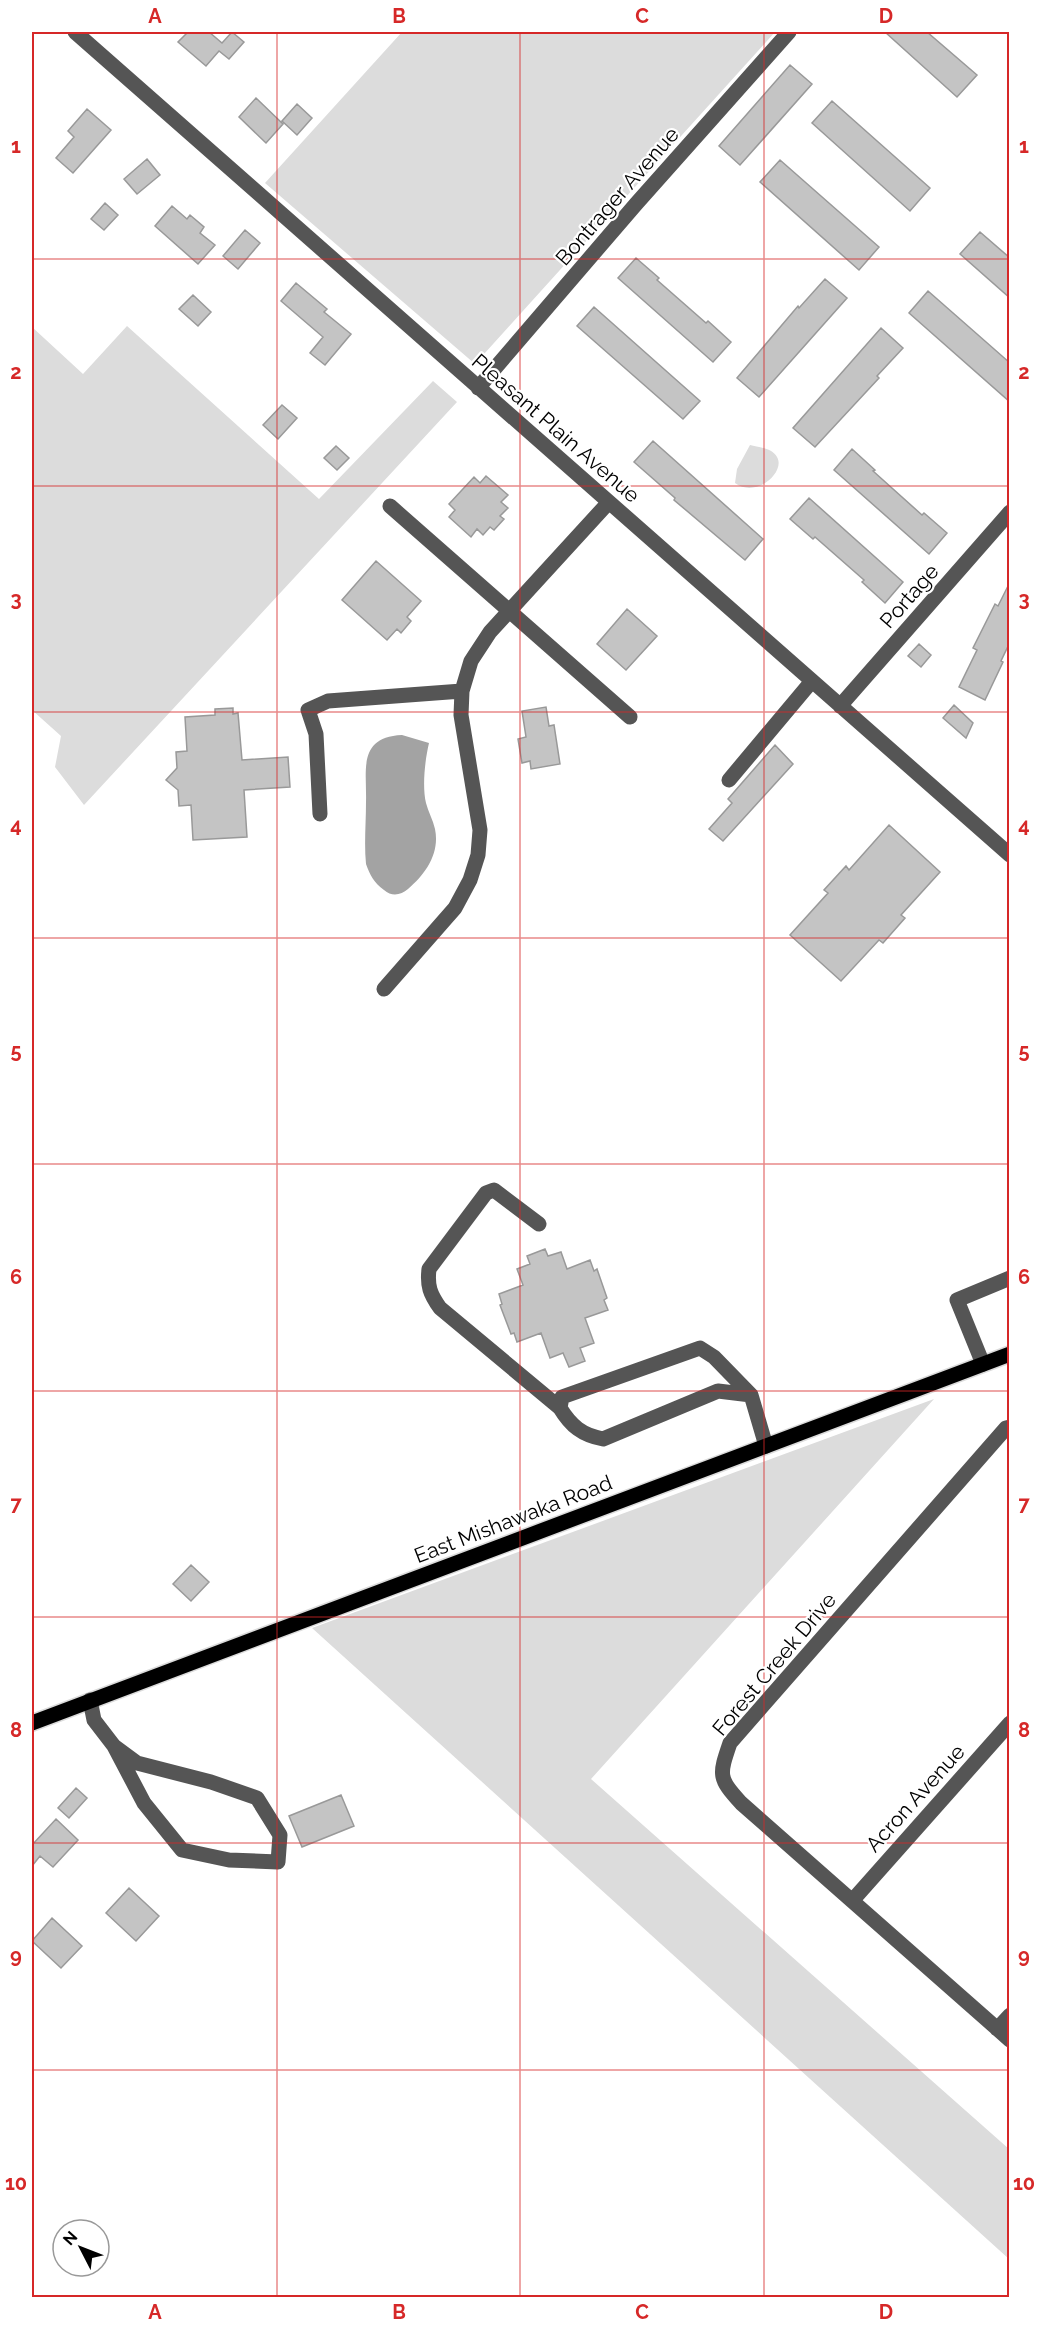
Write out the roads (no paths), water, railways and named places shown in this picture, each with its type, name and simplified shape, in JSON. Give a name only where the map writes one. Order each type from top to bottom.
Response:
[{"type":"main road","name":"East Mishawaka Road","points":[[32,1722],[1010,1354]]},
{"type":"street","name":"Pleasant Plain Avenue","points":[[75,32],[1010,855]]},
{"type":"street","name":"Bontrager Avenue","points":[[478,388],[636,204],[789,32]]},
{"type":"street","points":[[384,988],[455,908],[470,880],[478,855],[480,830],[461,715],[462,691],[471,661],[508,612],[609,502]]},
{"type":"street","points":[[390,506],[630,717]]},
{"type":"street","name":"Portage","points":[[840,706],[1010,512]]},
{"type":"street","points":[[729,780],[813,681]]},
{"type":"street","points":[[320,814],[316,734],[308,710],[328,700],[462,691]]},
{"type":"street","points":[[539,1224],[494,1190],[486,1193],[429,1269],[428,1284],[431,1295],[440,1308],[560,1408],[568,1422],[587,1436],[603,1440],[718,1391],[751,1395]]},
{"type":"street","points":[[983,1364],[957,1300],[1010,1278]]},
{"type":"street","points":[[560,1408],[562,1397],[700,1348],[714,1357],[751,1395],[766,1446]]},
{"type":"street","name":"Forest Creek Drive","points":[[1010,1426],[730,1743],[722,1766],[725,1785],[741,1803],[1010,2040]]},
{"type":"street","points":[[90,1701],[94,1720],[114,1746],[144,1803],[182,1850],[229,1860],[278,1862],[280,1835],[257,1798],[211,1782],[137,1763],[114,1746]]},
{"type":"street","name":"Acron Avenue","points":[[852,1901],[1010,1723]]},
{"type":"street","points":[[997,2029],[1010,2015]]}]
